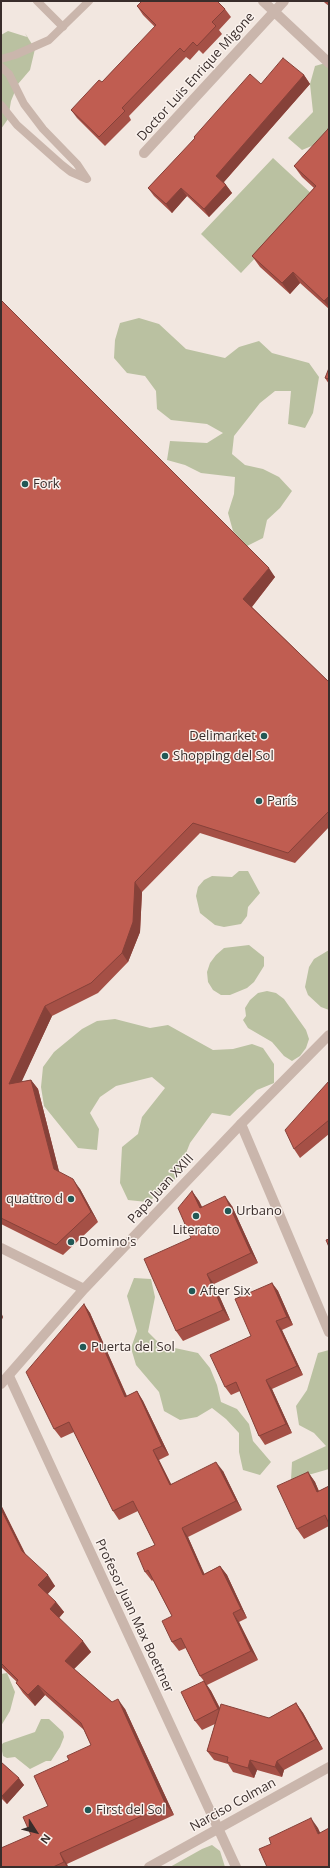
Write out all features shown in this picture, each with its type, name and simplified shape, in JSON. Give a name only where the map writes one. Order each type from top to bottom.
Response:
[{"type":"street","points":[[263,1],[329,63]]},
{"type":"street","name":"Doctor Luis Enrique Migone","points":[[144,153],[284,1]]},
{"type":"street","name":"Papa Juan XXIII","points":[[1,1384],[84,1289],[241,1124],[329,1035]]},
{"type":"street","points":[[241,1124],[329,1332]]},
{"type":"street","points":[[1,1248],[84,1289]]},
{"type":"street","name":"Profesor Juan Max Boettner","points":[[9,1376],[217,1829],[236,1867]]},
{"type":"street","name":"Narciso Colman","points":[[149,1867],[329,1767]]},
{"type":"lane","points":[[37,1],[63,26]]},
{"type":"lane","points":[[1,59],[49,40],[89,1]]},
{"type":"lane","points":[[1,67],[9,74],[24,104],[38,123],[77,164],[87,179],[71,172],[62,165],[17,125],[1,105]]},
{"type":"green space","points":[[8,31],[27,37],[25,33],[35,49],[30,70],[18,84],[11,101],[8,119],[1,129],[1,35]]},
{"type":"green space","points":[[329,62],[329,134],[319,143],[302,150],[288,138],[313,112],[310,84],[315,66]]},
{"type":"green space","points":[[273,158],[314,196],[241,273],[201,234]]},
{"type":"green space","points":[[139,318],[159,324],[186,349],[225,358],[239,347],[259,341],[272,353],[309,363],[319,377],[313,413],[305,428],[288,424],[291,391],[275,391],[260,403],[234,436],[232,454],[245,465],[263,469],[279,477],[292,491],[280,508],[267,520],[263,538],[247,546],[233,531],[228,513],[234,494],[235,477],[201,473],[185,465],[167,460],[170,441],[207,443],[223,433],[207,424],[171,420],[157,409],[156,391],[145,376],[127,373],[114,358],[115,340],[120,323]]},
{"type":"green space","points":[[239,871],[248,871],[260,893],[248,907],[247,916],[241,924],[224,927],[215,925],[200,913],[196,896],[198,887],[204,880],[212,876],[232,877]]},
{"type":"green space","points":[[249,945],[264,957],[264,966],[254,982],[247,988],[230,995],[221,995],[213,990],[208,982],[207,972],[210,963],[216,955],[224,948]]},
{"type":"green space","points":[[329,950],[329,1010],[321,1007],[308,995],[305,987],[309,967],[314,959]]},
{"type":"green space","points":[[267,991],[276,993],[284,999],[306,1030],[309,1039],[306,1048],[300,1056],[292,1061],[284,1056],[272,1042],[248,1028],[243,1020],[246,1016],[245,1008],[250,1000],[258,993]]},
{"type":"green space","points":[[115,1019],[150,1028],[168,1025],[213,1050],[233,1049],[252,1044],[263,1048],[274,1064],[274,1083],[257,1090],[230,1116],[212,1113],[190,1143],[176,1178],[163,1192],[147,1202],[128,1200],[120,1183],[122,1147],[138,1134],[142,1117],[165,1088],[152,1077],[116,1086],[100,1097],[90,1113],[99,1129],[97,1150],[78,1148],[44,1106],[41,1087],[43,1067],[54,1052],[82,1029],[97,1021]]},
{"type":"green space","points":[[134,1278],[151,1279],[155,1297],[148,1332],[161,1345],[198,1353],[210,1368],[217,1385],[221,1402],[237,1409],[249,1424],[253,1441],[271,1462],[260,1475],[243,1470],[239,1452],[239,1433],[226,1419],[212,1408],[197,1417],[180,1420],[164,1411],[159,1392],[136,1365],[131,1348],[137,1331],[127,1296]]},
{"type":"green space","points":[[329,1350],[329,1469],[291,1480],[292,1462],[326,1446],[314,1433],[299,1425],[296,1406],[307,1390],[318,1353]]},
{"type":"green space","points":[[7,1673],[15,1692],[10,1711],[1,1726],[1,1674]]},
{"type":"green space","points":[[41,1719],[49,1719],[63,1732],[64,1737],[60,1747],[51,1761],[46,1761],[30,1769],[15,1757],[7,1758],[3,1756],[1,1746],[3,1743],[35,1732]]},
{"type":"green space","points":[[212,1845],[220,1851],[225,1867],[170,1867],[202,1849]]},
{"type":"building","points":[[142,1],[217,1],[225,9],[212,22],[216,26],[197,46],[193,42],[184,52],[180,48],[122,108],[125,111],[99,137],[71,110],[99,80],[102,82],[156,25],[137,6]]},
{"type":"building","points":[[283,58],[304,75],[216,176],[226,185],[204,209],[181,188],[166,204],[148,188],[195,138],[194,137],[250,74],[261,84]]},
{"type":"building","points":[[328,129],[329,296],[324,301],[293,272],[282,283],[252,256],[316,186],[294,166]]},
{"type":"building","name":"Shopping del Sol","points":[[1,300],[269,568],[243,599],[329,682],[329,811],[288,853],[193,823],[135,882],[133,922],[122,953],[91,983],[45,1006],[9,1084],[31,1080],[54,1169],[73,1179],[91,1212],[56,1245],[1,1218]]},
{"type":"building","points":[[329,368],[329,379],[325,378]]},
{"type":"building","points":[[329,1081],[329,1120],[294,1149],[285,1130]]},
{"type":"building","points":[[192,1191],[200,1208],[225,1196],[251,1253],[207,1274],[223,1310],[176,1331],[144,1259],[191,1238],[178,1208]]},
{"type":"building","points":[[329,1239],[329,1247],[326,1240]]},
{"type":"building","points":[[272,1283],[287,1317],[276,1321],[297,1366],[266,1380],[286,1424],[259,1436],[236,1382],[225,1387],[210,1355],[251,1336],[235,1299]]},
{"type":"building","points":[[84,1304],[125,1397],[137,1391],[162,1446],[153,1450],[170,1485],[216,1462],[236,1501],[182,1528],[203,1575],[220,1566],[241,1609],[233,1613],[251,1651],[200,1676],[181,1638],[172,1642],[162,1621],[172,1616],[148,1570],[145,1572],[137,1553],[155,1545],[133,1501],[113,1511],[69,1422],[54,1429],[26,1372]]},
{"type":"building","points":[[308,1472],[317,1492],[329,1486],[329,1524],[325,1515],[297,1529],[277,1486]]},
{"type":"building","points":[[1,1509],[22,1551],[48,1575],[38,1585],[56,1602],[50,1609],[83,1641],[65,1661],[112,1702],[118,1699],[166,1805],[60,1853],[64,1862],[53,1867],[1,1867],[1,1848],[31,1835],[23,1817],[48,1806],[34,1776],[69,1760],[67,1756],[91,1745],[81,1723],[38,1685],[28,1695],[16,1683],[18,1680],[1,1663]]},
{"type":"building","points":[[204,1681],[218,1709],[195,1721],[181,1692]]},
{"type":"building","points":[[296,1703],[316,1739],[277,1761],[275,1767],[250,1760],[248,1768],[227,1762],[228,1757],[207,1751],[221,1704],[269,1718]]},
{"type":"building","points":[[1,1762],[19,1778],[2,1796],[1,1795]]},
{"type":"building","points":[[311,1818],[318,1834],[329,1828],[329,1867],[267,1867],[259,1849],[271,1844],[269,1838]]},
{"type":"place","name":"Fork","points":[[25,484]]},
{"type":"place","name":"Delimarket","points":[[264,736]]},
{"type":"place","name":"Shopping del Sol","points":[[165,756]]},
{"type":"place","name":"París","points":[[259,801]]},
{"type":"place","name":"quattro d","points":[[71,1199]]},
{"type":"place","name":"Urbano","points":[[228,1211]]},
{"type":"place","name":"Literato","points":[[196,1216]]},
{"type":"place","name":"Domino's","points":[[71,1242]]},
{"type":"place","name":"After Six","points":[[192,1291]]},
{"type":"place","name":"Puerta del Sol","points":[[83,1347]]},
{"type":"place","name":"First del Sol","points":[[88,1810]]}]
